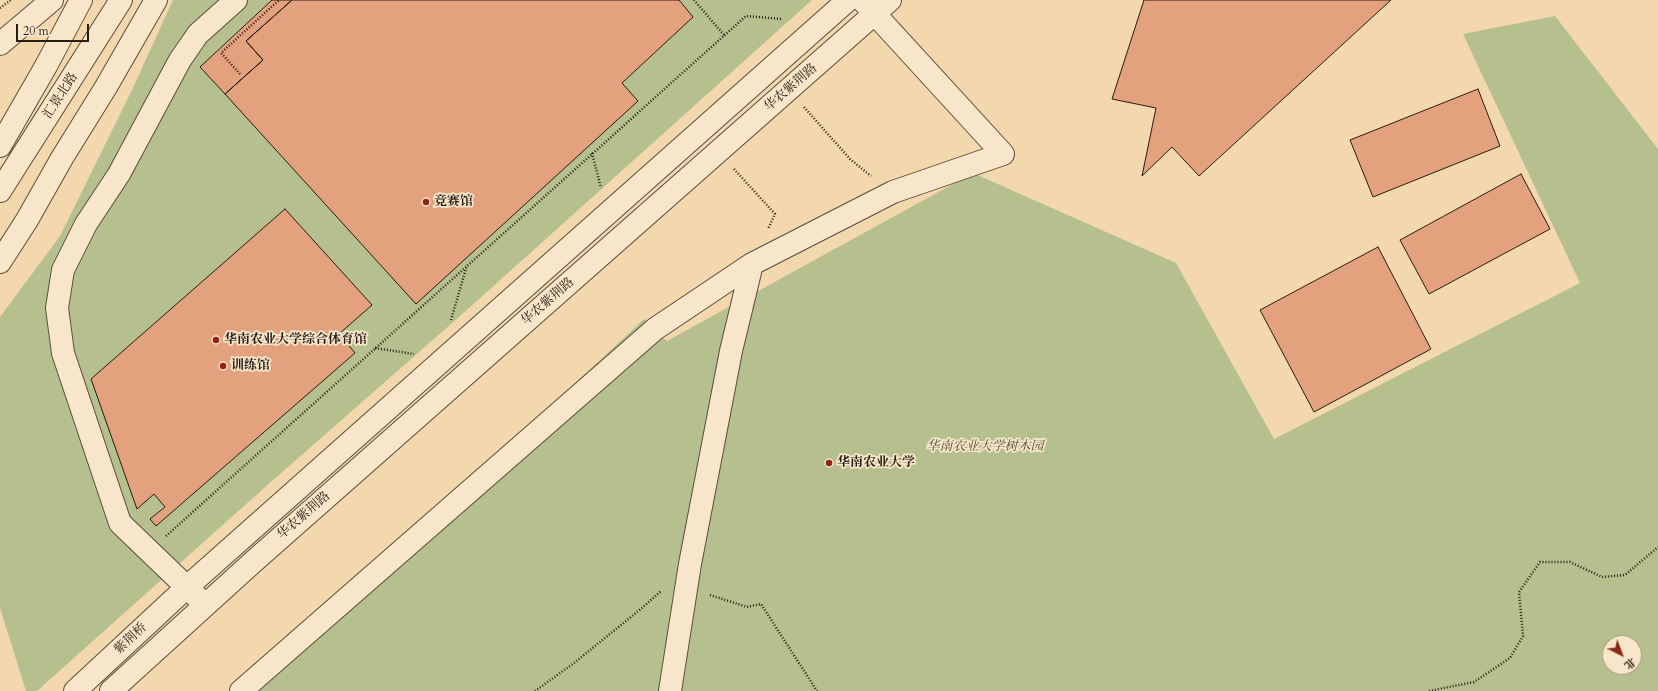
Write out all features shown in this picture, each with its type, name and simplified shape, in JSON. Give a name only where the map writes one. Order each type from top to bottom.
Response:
[{"type":"street","points":[[5,41],[52,0]]},
{"type":"street","name":"汇景北路","points":[[0,146],[46,66],[80,0]]},
{"type":"street","name":"汇景北路","points":[[0,191],[121,0]]},
{"type":"street","points":[[0,262],[27,220],[156,0]]},
{"type":"street","points":[[205,605],[120,523],[63,354],[57,308],[62,270],[86,224],[119,174],[180,60],[198,34],[236,0]]},
{"type":"street","name":"华农紫荆路","points":[[187,587],[848,0]]},
{"type":"street","points":[[242,691],[655,329],[752,264],[893,192],[1003,154],[876,4]]},
{"type":"street","name":"华农紫荆路","points":[[205,605],[876,4]]},
{"type":"street","points":[[670,691],[690,564],[731,351],[752,264]]},
{"type":"street","name":"紫荆桥","points":[[75,691],[187,587]]},
{"type":"street","name":"紫荆桥","points":[[111,691],[205,605]]},
{"type":"path","points":[[0,8],[11,0]]},
{"type":"path","points":[[240,74],[221,53],[279,0]]},
{"type":"path","points":[[694,0],[724,35]]},
{"type":"path","points":[[164,537],[746,16],[782,19]]},
{"type":"path","points":[[801,104],[850,159]]},
{"type":"path","points":[[592,154],[602,190]]},
{"type":"path","points":[[731,165],[775,214],[752,264]]},
{"type":"path","points":[[450,322],[468,265]]},
{"type":"path","points":[[375,348],[417,355]]},
{"type":"path","points":[[1429,691],[1474,682],[1510,658],[1523,636],[1519,592],[1540,562],[1570,562],[1602,577],[1625,574],[1658,547]]},
{"type":"path","points":[[535,691],[618,628],[664,588]]},
{"type":"path","points":[[708,594],[747,608],[761,604],[817,691]]},
{"type":"green space","name":"华南农业大学综合体育馆","points":[[173,0],[812,0],[459,317],[272,481],[37,691],[26,691],[0,608],[0,317],[60,236],[132,90]]},
{"type":"green space","name":"华南农业大学树木园","points":[[1555,16],[1658,149],[1658,691],[244,691],[644,319],[667,341],[973,173],[1176,263],[1274,439],[1580,283],[1463,34]]},
{"type":"building","points":[[272,0],[292,0],[246,41],[263,60],[225,94],[200,67]]},
{"type":"building","name":"竞赛馆","points":[[292,0],[679,0],[693,17],[622,83],[638,101],[416,304],[225,94],[263,60],[246,41]]},
{"type":"building","points":[[1144,0],[1391,0],[1199,176],[1172,147],[1142,176],[1156,108],[1112,99]]},
{"type":"building","points":[[1478,89],[1500,146],[1373,197],[1350,140]]},
{"type":"building","points":[[1521,174],[1550,229],[1429,294],[1400,240]]},
{"type":"building","name":"训练馆","points":[[285,209],[372,305],[339,334],[355,353],[156,526],[150,519],[165,507],[154,494],[137,509],[91,379]]},
{"type":"building","points":[[1378,247],[1431,349],[1314,412],[1260,310]]},
{"type":"place","name":"竞赛馆","points":[[426,202]]},
{"type":"place","name":"华南农业大学综合体育馆","points":[[216,340]]},
{"type":"place","name":"训练馆","points":[[223,366]]},
{"type":"place","name":"华南农业大学","points":[[829,463]]}]
